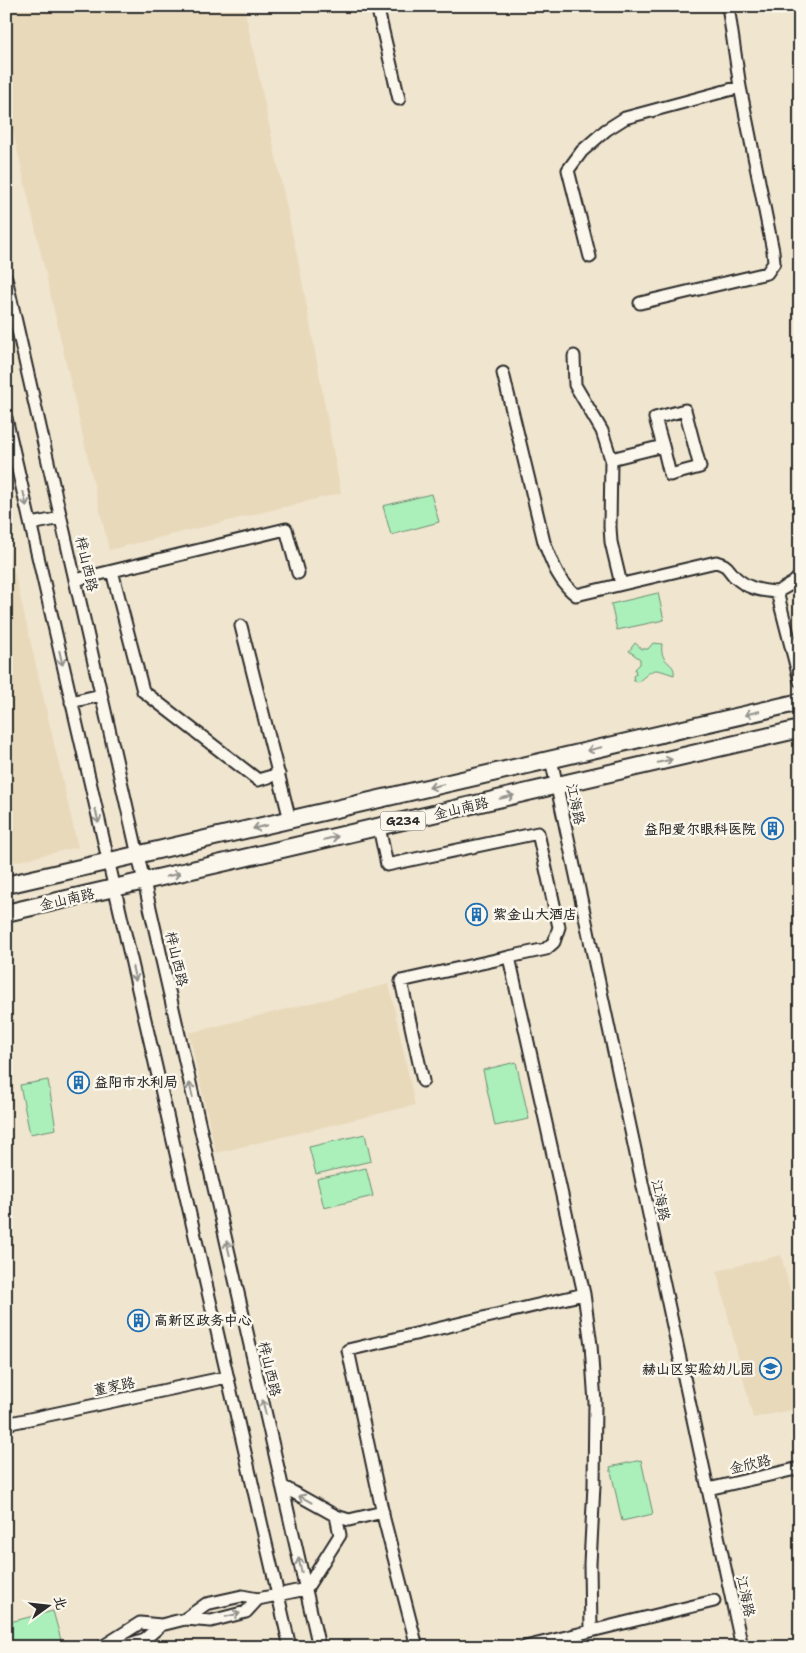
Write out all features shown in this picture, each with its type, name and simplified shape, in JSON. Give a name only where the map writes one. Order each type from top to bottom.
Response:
[{"type":"highway","name":"金山南路","points":[[6,885],[800,702]]},
{"type":"highway","name":"金山南路","points":[[6,913],[800,729]]},
{"type":"street","points":[[377,6],[398,99]]},
{"type":"street","points":[[640,304],[767,273],[774,263],[740,86],[728,6]]},
{"type":"street","points":[[590,257],[568,170],[582,151],[606,130],[625,118],[740,86]]},
{"type":"street","name":"梓山西路","points":[[6,278],[319,1647]]},
{"type":"street","points":[[574,356],[574,385],[602,430],[611,459],[611,542],[621,584]]},
{"type":"street","points":[[503,373],[544,542],[554,567],[566,587],[576,595],[716,562],[727,566],[744,584],[760,591],[777,592],[793,583],[800,576]]},
{"type":"street","points":[[685,410],[700,467],[670,475],[662,446],[655,418],[685,410]]},
{"type":"street","points":[[6,418],[290,1647]]},
{"type":"street","points":[[611,459],[662,446]]},
{"type":"street","points":[[31,524],[61,518]]},
{"type":"street","points":[[75,580],[286,529],[298,573]]},
{"type":"street","points":[[112,571],[143,691],[258,780],[279,774]]},
{"type":"street","points":[[777,592],[800,681]]},
{"type":"street","points":[[241,626],[290,820]]},
{"type":"street","points":[[71,702],[101,695]]},
{"type":"street","name":"江海路","points":[[552,759],[742,1647]]},
{"type":"street","points":[[378,827],[387,865],[538,833],[559,928],[554,942],[546,949],[400,981],[423,1081]]},
{"type":"street","points":[[509,957],[584,1294],[591,1344],[595,1403],[594,1485],[590,1564],[591,1631]]},
{"type":"street","points":[[417,1647],[383,1515],[348,1350],[584,1294]]},
{"type":"street","name":"董家路","points":[[6,1424],[227,1377]]},
{"type":"street","name":"金欣路","points":[[708,1489],[800,1468]]},
{"type":"street","points":[[282,1486],[336,1516],[349,1520],[383,1515]]},
{"type":"street","points":[[185,1619],[206,1604],[242,1596],[258,1599],[306,1589],[340,1535],[350,1527],[383,1515]]},
{"type":"street","points":[[336,1516],[340,1535]]},
{"type":"street","points":[[102,1647],[140,1623],[161,1625],[185,1619],[211,1620],[246,1612],[258,1599]]},
{"type":"street","points":[[525,1647],[714,1600]]},
{"type":"street","points":[[121,1647],[145,1639],[161,1625]]},
{"type":"shaded area","points":[[6,6],[244,6],[301,275],[341,493],[109,550],[6,101]]},
{"type":"shaded area","points":[[6,536],[78,847],[6,864]]},
{"type":"shaded area","points":[[389,984],[415,1105],[216,1153],[189,1033]]},
{"type":"shaded area","name":"赫山区实验幼儿园","points":[[781,1255],[800,1330],[800,1408],[753,1418],[717,1271]]},
{"type":"green space","points":[[431,494],[439,522],[391,535],[383,506]]},
{"type":"green space","points":[[658,593],[664,620],[617,630],[611,604]]},
{"type":"green space","points":[[635,643],[642,649],[648,649],[653,643],[662,644],[663,656],[673,667],[674,675],[654,670],[638,682],[634,681],[633,676],[636,674],[635,669],[640,664],[640,659],[629,651]]},
{"type":"green space","points":[[516,1062],[529,1119],[495,1126],[483,1070]]},
{"type":"green space","points":[[48,1080],[56,1129],[30,1134],[20,1085]]},
{"type":"green space","points":[[365,1134],[371,1161],[316,1174],[309,1147]]},
{"type":"green space","points":[[366,1168],[373,1196],[324,1208],[317,1179]]},
{"type":"green space","points":[[641,1460],[653,1514],[622,1521],[610,1467]]},
{"type":"green space","points":[[53,1611],[61,1640],[37,1647],[9,1647],[6,1638],[6,1623]]},
{"type":"place","name":"益阳爱尔眼科医院","points":[[772,829]]},
{"type":"place","name":"紫金山大酒店","points":[[477,914]]},
{"type":"place","name":"益阳市水利局","points":[[78,1082]]},
{"type":"place","name":"高新区政务中心","points":[[138,1320]]},
{"type":"place","name":"赫山区实验幼儿园","points":[[770,1369]]}]
